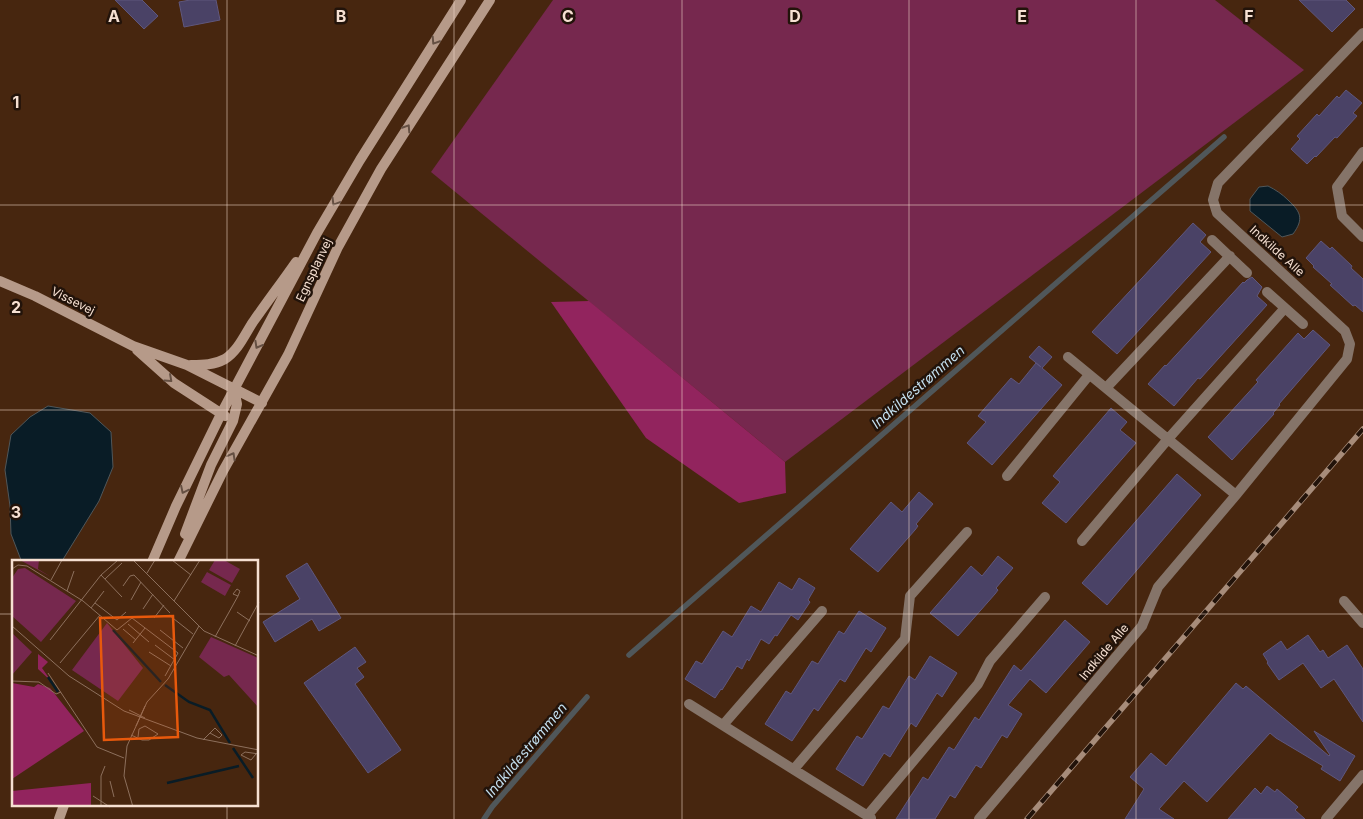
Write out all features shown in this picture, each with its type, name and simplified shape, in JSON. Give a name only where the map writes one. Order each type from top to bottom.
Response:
[{"type":"main road","name":"Egnsplanvej","points":[[153,560],[176,506],[221,414],[317,233],[365,152],[461,0]]},
{"type":"main road","name":"Egnsplanvej","points":[[178,560],[223,471],[288,355],[338,247],[381,169],[490,0]]},
{"type":"main road","points":[[187,365],[215,364],[226,358],[235,349],[317,233]]},
{"type":"main road","name":"Vissevej","points":[[0,280],[133,346],[187,365],[262,403]]},
{"type":"main road","name":"Vissevej","points":[[133,346],[174,384],[246,430]]},
{"type":"main road","points":[[178,560],[211,465],[233,421],[237,404],[234,389]]},
{"type":"main road","points":[[59,819],[64,806]]},
{"type":"street","name":"Indkilde Alle","points":[[979,819],[1142,626],[1158,587],[1347,359],[1350,344],[1345,331],[1217,213],[1213,200],[1218,183],[1363,33]]},
{"type":"street","points":[[1363,152],[1338,187],[1342,216],[1363,238]]},
{"type":"street","points":[[1212,240],[1247,273]]},
{"type":"street","points":[[1106,388],[1230,256]]},
{"type":"street","points":[[1267,292],[1303,324]]},
{"type":"street","points":[[1082,541],[1168,439],[1285,308]]},
{"type":"street","points":[[1068,357],[1236,495]]},
{"type":"street","points":[[1007,476],[1089,375]]},
{"type":"street","points":[[794,769],[905,639],[910,596],[967,532]]},
{"type":"street","points":[[688,704],[869,817],[978,684],[990,662],[1045,597]]},
{"type":"street","points":[[1344,602],[1363,623]]},
{"type":"street","points":[[723,725],[822,611]]},
{"type":"street","points":[[1326,819],[1363,775]]},
{"type":"shaded area","points":[[553,0],[1215,0],[1304,70],[785,462],[431,172]]},
{"type":"shaded area","points":[[589,301],[785,462],[786,493],[739,503],[646,438],[551,302]]},
{"type":"water","points":[[1268,186],[1283,196],[1298,212],[1300,220],[1293,234],[1282,237],[1250,211],[1250,199],[1259,187]]},
{"type":"water","points":[[48,406],[90,413],[111,432],[113,467],[99,501],[63,560],[21,560],[11,534],[10,506],[5,470],[11,435],[30,417]]},
{"type":"building","points":[[115,0],[142,0],[158,16],[144,29]]},
{"type":"building","points":[[216,0],[220,20],[184,27],[179,2]]},
{"type":"building","points":[[1299,0],[1346,0],[1355,9],[1332,32]]},
{"type":"building","points":[[1346,90],[1362,103],[1353,113],[1357,116],[1337,138],[1335,137],[1307,164],[1291,149],[1300,139],[1297,136],[1317,114],[1319,116],[1337,96],[1339,98]]},
{"type":"building","points":[[1193,223],[1206,235],[1200,242],[1211,252],[1117,354],[1092,332]]},
{"type":"building","points":[[1321,241],[1330,249],[1332,247],[1363,279],[1363,312],[1355,305],[1353,306],[1330,285],[1332,284],[1306,258]]},
{"type":"building","points":[[1252,277],[1262,287],[1257,296],[1267,305],[1174,406],[1148,384],[1243,282]]},
{"type":"building","points":[[1313,330],[1330,345],[1279,404],[1274,414],[1232,460],[1208,437],[1258,382],[1256,380],[1298,333],[1304,339]]},
{"type":"building","points":[[1039,346],[1052,357],[1042,368],[1062,385],[992,465],[967,443],[986,422],[978,416],[1011,378],[1019,384],[1036,363],[1041,367],[1029,357]]},
{"type":"building","points":[[1111,408],[1127,422],[1120,430],[1136,443],[1066,523],[1042,503],[1060,482],[1053,476]]},
{"type":"building","points":[[1177,474],[1201,495],[1107,605],[1082,583]]},
{"type":"building","points":[[919,492],[933,504],[916,524],[918,526],[915,530],[878,572],[850,549],[891,502],[902,512]]},
{"type":"building","points":[[998,556],[1013,568],[996,588],[998,590],[995,594],[958,636],[930,613],[971,566],[982,576]]},
{"type":"building","points":[[307,563],[341,618],[319,631],[312,619],[275,642],[263,622],[300,599],[286,576]]},
{"type":"building","points":[[799,578],[815,588],[808,600],[810,602],[798,620],[791,615],[777,636],[775,635],[769,644],[761,639],[749,661],[747,659],[742,669],[737,666],[715,698],[685,679],[696,661],[702,664],[723,631],[732,637],[751,606],[761,612],[779,582],[792,590]]},
{"type":"building","points":[[859,611],[886,628],[871,652],[866,648],[845,682],[840,679],[818,711],[814,708],[792,741],[765,724],[786,691],[791,694],[812,661],[818,664],[839,631],[844,634]]},
{"type":"building","points":[[1065,620],[1090,642],[1046,693],[1030,679],[1008,705],[1022,714],[1007,738],[1002,735],[981,768],[976,765],[955,798],[950,795],[935,819],[896,819],[923,777],[928,780],[949,747],[954,750],[975,717],[979,720],[1014,665],[1021,671]]},
{"type":"building","points":[[1308,635],[1320,652],[1323,650],[1328,658],[1347,645],[1363,669],[1363,722],[1334,679],[1321,688],[1303,663],[1279,680],[1267,663],[1263,654],[1281,641],[1287,650]]},
{"type":"building","points":[[355,647],[366,662],[357,668],[364,677],[355,684],[401,750],[368,773],[304,683]]},
{"type":"building","points":[[930,656],[957,673],[942,697],[937,693],[916,727],[911,723],[890,757],[884,753],[863,786],[836,769],[857,736],[862,739],[883,706],[889,709],[909,676],[915,680]]},
{"type":"building","points":[[1236,683],[1243,689],[1246,686],[1329,756],[1314,731],[1355,756],[1340,781],[1321,769],[1323,766],[1270,733],[1207,802],[1184,781],[1159,809],[1174,819],[1125,819],[1144,789],[1130,777],[1151,753],[1166,766]]},
{"type":"building","points":[[1267,786],[1275,792],[1277,789],[1298,807],[1295,810],[1305,819],[1228,819],[1255,788],[1261,794]]},
{"type":"waterway","name":"Indkildestrømmen","points":[[629,655],[1224,137]]},
{"type":"waterway","name":"Indkildestrømmen","points":[[484,819],[492,807],[587,697]]},
{"type":"railway","points":[[1027,819],[1363,429]]}]
